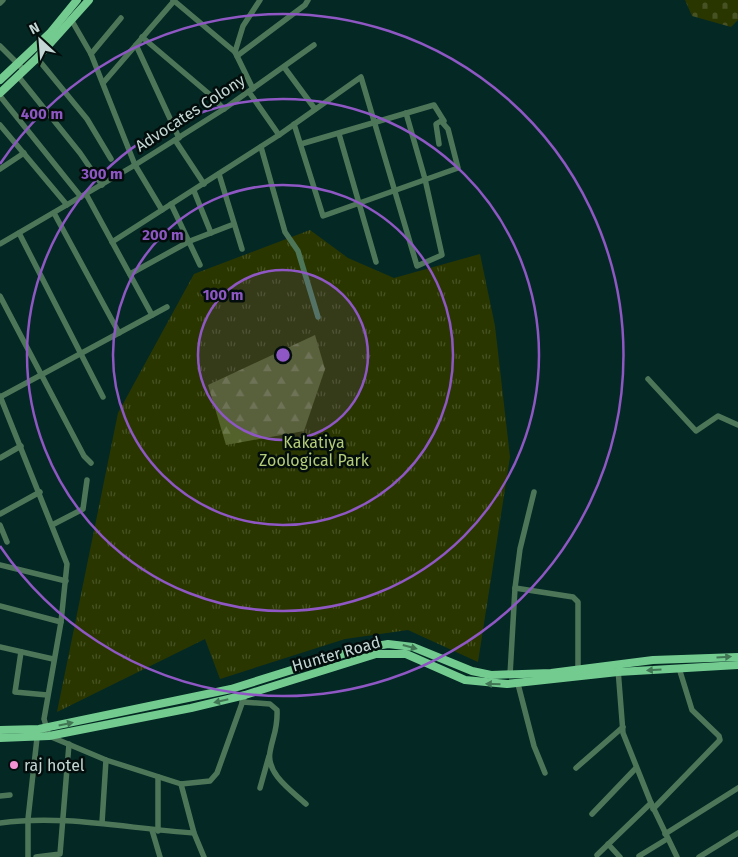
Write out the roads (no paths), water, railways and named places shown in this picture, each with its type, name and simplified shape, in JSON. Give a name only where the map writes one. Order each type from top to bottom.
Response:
[{"type":"main road","points":[[0,80],[50,33],[77,0]]},
{"type":"main road","points":[[0,95],[72,21],[89,0]]},
{"type":"main road","name":"Hunter Road","points":[[0,730],[46,728],[231,689],[281,675],[358,649],[388,644],[413,647],[481,674],[551,673],[578,668],[679,668],[738,665]]},
{"type":"main road","name":"Hunter Road","points":[[0,738],[38,738],[244,699],[284,683],[376,654],[396,652],[415,656],[470,681],[485,684],[518,684],[618,668],[738,657]]},
{"type":"main road","points":[[281,675],[284,683]]},
{"type":"street","points":[[0,3],[3,0]]},
{"type":"street","points":[[236,54],[243,26],[260,0]]},
{"type":"street","points":[[236,54],[305,5],[308,0]]},
{"type":"street","points":[[103,83],[173,1],[236,54],[251,91],[279,135]]},
{"type":"street","points":[[91,54],[121,18]]},
{"type":"street","points":[[72,21],[91,54],[135,165],[162,210]]},
{"type":"street","points":[[142,38],[208,92],[224,109]]},
{"type":"street","points":[[136,45],[177,139],[204,184]]},
{"type":"street","name":"Advocates Colony","points":[[0,244],[84,196],[177,139],[251,91],[314,45]]},
{"type":"street","points":[[0,46],[24,70]]},
{"type":"street","points":[[37,58],[87,119],[112,159]]},
{"type":"street","points":[[284,67],[315,109]]},
{"type":"street","points":[[18,76],[80,153],[102,185]]},
{"type":"street","points":[[112,242],[279,135],[361,77],[417,266],[442,255],[425,179],[406,113]]},
{"type":"street","points":[[0,95],[84,196],[152,315]]},
{"type":"street","points":[[294,124],[323,216],[459,167],[444,121],[434,105],[301,144]]},
{"type":"street","points":[[439,144],[436,124],[437,122],[444,121]]},
{"type":"street","points":[[0,125],[67,205]]},
{"type":"street","points":[[339,134],[376,262]]},
{"type":"street","points":[[261,146],[285,232],[298,251],[318,316]]},
{"type":"street","points":[[0,169],[24,153]]},
{"type":"street","points":[[219,174],[242,249]]},
{"type":"street","points":[[194,191],[211,232]]},
{"type":"street","points":[[171,204],[190,240],[200,265]]},
{"type":"street","points":[[54,213],[119,333]]},
{"type":"street","points":[[130,274],[190,240],[234,224]]},
{"type":"street","points":[[19,233],[103,397]]},
{"type":"street","points":[[0,296],[84,456],[91,464]]},
{"type":"street","points":[[167,307],[41,375],[1,399],[40,492],[67,564],[61,622],[44,719],[49,736],[106,760],[182,784],[210,781],[216,773],[244,699],[270,704],[277,710],[278,726],[260,788]]},
{"type":"street","points":[[648,379],[696,430],[718,416],[738,425]]},
{"type":"street","points":[[0,458],[21,446]]},
{"type":"street","points":[[52,525],[83,509],[87,480]]},
{"type":"street","points":[[0,514],[40,492]]},
{"type":"street","points":[[510,675],[515,588],[520,549],[534,492]]},
{"type":"street","points":[[0,526],[8,542]]},
{"type":"street","points":[[0,565],[66,581]]},
{"type":"street","points":[[515,588],[573,597],[578,602],[578,668]]},
{"type":"street","points":[[0,606],[61,622]]},
{"type":"street","points":[[0,647],[53,659]]},
{"type":"street","points":[[21,652],[15,692],[47,696]]},
{"type":"street","points":[[618,668],[623,727],[636,768],[677,857]]},
{"type":"street","points":[[598,855],[720,740],[719,736],[692,710],[679,668]]},
{"type":"street","points":[[518,684],[532,738],[545,773]]},
{"type":"street","points":[[576,768],[623,727]]},
{"type":"street","points":[[28,857],[28,819],[38,738]]},
{"type":"street","points":[[36,857],[62,855],[61,821],[69,744]]},
{"type":"street","points":[[269,754],[272,769],[284,785],[306,804]]},
{"type":"street","points":[[102,823],[106,760]]},
{"type":"street","points":[[592,814],[636,768]]},
{"type":"street","points":[[158,776],[155,830],[160,857]]},
{"type":"street","points":[[182,784],[194,833],[204,857]]},
{"type":"street","points":[[639,856],[738,788]]},
{"type":"street","points":[[0,796],[10,795]]},
{"type":"street","points":[[0,823],[28,819],[102,823],[194,833]]},
{"type":"street","points":[[699,857],[738,833]]},
{"type":"street","points":[[608,844],[620,857]]},
{"type":"place","name":"raj hotel","points":[[14,765]]},
{"type":"park label","name":"Kakatiya Zoological Park","points":[[314,451]]}]
